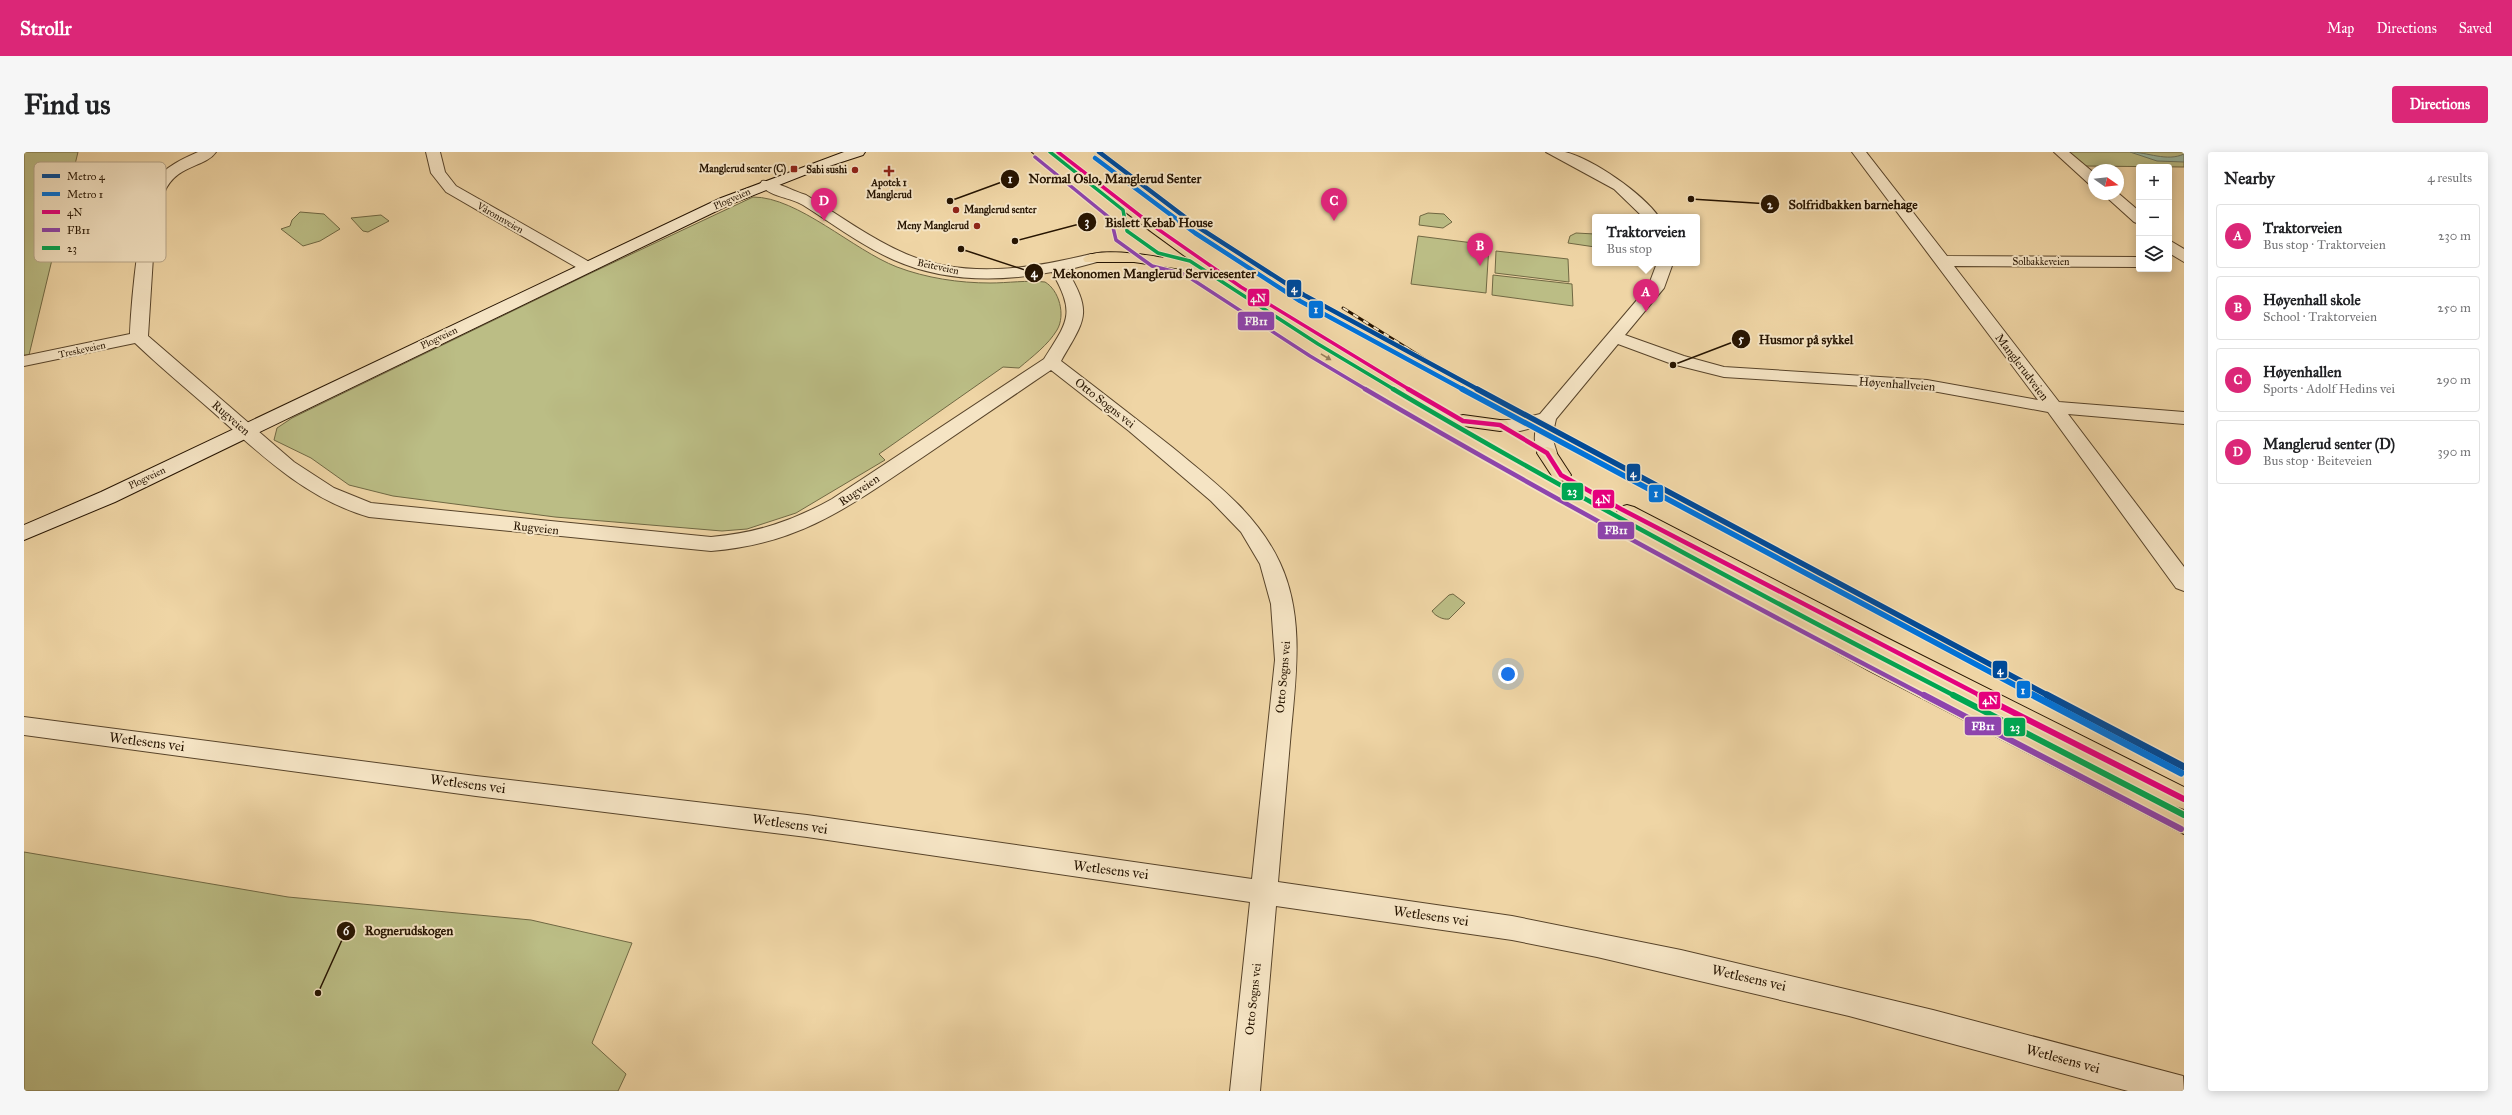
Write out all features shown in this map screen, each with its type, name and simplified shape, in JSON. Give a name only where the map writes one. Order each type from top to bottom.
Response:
[{"type":"highway","points":[[1039,152],[1118,215],[1188,267],[1314,350],[1526,474],[1774,609],[2184,823]]},
{"type":"highway","points":[[1058,152],[1152,226],[1241,287],[1327,342],[1463,421],[1560,475],[1870,640],[2184,799]]},
{"type":"highway","points":[[1091,259],[1113,247],[1120,239],[1118,215]]},
{"type":"highway","points":[[1091,259],[1139,258],[1188,267]]},
{"type":"highway","points":[[1463,421],[1500,426]]},
{"type":"highway","points":[[1547,453],[1560,475]]},
{"type":"street","points":[[166,180],[176,170],[209,152]]},
{"type":"street","name":"Våronnveien","points":[[434,152],[438,173],[441,180],[451,189],[587,267]]},
{"type":"street","name":"Plogveien","points":[[24,533],[108,497],[587,267],[774,181],[858,152]]},
{"type":"street","points":[[1553,152],[1614,183],[1637,202],[1648,214]]},
{"type":"street","name":"Manglerudveien","points":[[1859,152],[1943,261],[2184,584]]},
{"type":"street","points":[[2061,152],[2088,176]]},
{"type":"street","name":"Beiteveien","points":[[774,181],[783,193],[801,198],[887,250],[921,265],[985,275],[1021,274],[1058,268],[1091,259]]},
{"type":"street","points":[[2117,200],[2136,216]]},
{"type":"street","points":[[2172,247],[2184,257]]},
{"type":"street","name":"Solbakkeveien","points":[[1943,261],[2136,262]]},
{"type":"street","points":[[2172,262],[2184,261]]},
{"type":"street","points":[[140,337],[138,323],[146,262]]},
{"type":"street","points":[[1500,426],[1540,424],[1563,400],[1656,288],[1664,266]]},
{"type":"street","name":"Rugveien","points":[[140,337],[155,353],[245,430],[336,499],[369,510],[711,544],[768,537],[820,516],[1051,362],[1074,324],[1076,308],[1070,289],[1058,268]]},
{"type":"street","name":"Treskeveien","points":[[24,361],[140,337]]},
{"type":"street","name":"Høyenhallveien","points":[[1614,337],[1678,360],[1724,372],[1927,385],[2052,406],[2184,418]]},
{"type":"street","name":"Otto Sogns vei","points":[[1051,362],[1145,434],[1227,503],[1254,534],[1269,562],[1279,587],[1287,634],[1245,1091]]},
{"type":"street","points":[[1540,424],[1543,443],[1547,453]]},
{"type":"street","name":"Wetlesens vei","points":[[24,726],[476,786],[696,811],[1512,928],[1614,948],[1751,978],[2183,1091]]},
{"type":"green space","points":[[24,152],[78,152],[76,162],[34,162],[34,262],[51,262],[29,355],[24,355]]},
{"type":"green space","points":[[2066,152],[2184,152],[2184,167],[2172,167],[2172,164],[2136,164],[2136,167],[2124,166],[2124,164],[2088,164],[2088,166],[2084,166]]},
{"type":"green space","points":[[753,197],[770,199],[807,215],[880,259],[908,271],[931,277],[966,282],[1045,282],[1054,291],[1060,303],[1060,324],[1049,341],[1019,368],[1003,367],[879,454],[885,460],[796,513],[747,529],[722,531],[555,517],[393,496],[349,485],[311,458],[274,440],[277,428],[292,418],[589,274]]},
{"type":"green space","points":[[300,212],[324,214],[340,229],[320,241],[303,246],[281,229],[290,226],[292,220]]},
{"type":"green space","points":[[1428,213],[1444,214],[1452,222],[1443,228],[1419,225],[1420,216]]},
{"type":"green space","points":[[381,215],[389,221],[368,232],[363,231],[351,218]]},
{"type":"green space","points":[[1576,233],[1592,234],[1592,247],[1568,243],[1570,236]]},
{"type":"green space","points":[[1418,236],[1489,245],[1486,293],[1411,284]]},
{"type":"green space","points":[[1496,251],[1568,259],[1569,282],[1495,273]]},
{"type":"green space","points":[[1493,275],[1572,284],[1573,306],[1492,295]]},
{"type":"green space","points":[[1453,594],[1465,603],[1449,619],[1439,617],[1432,611],[1449,595]]},
{"type":"green space","points":[[24,852],[288,897],[531,920],[632,943],[592,1043],[626,1074],[618,1091],[24,1091]]},
{"type":"shaded area","points":[[2130,152],[2164,157],[2184,154],[2184,162],[2157,161]]},
{"type":"railway","points":[[1343,308],[1439,368]]},
{"type":"metro line","name":"4","points":[[1099,152],[1198,227],[1304,295],[1913,624],[2184,767]]},
{"type":"metro line","name":"1","points":[[1095,158],[1195,233],[1300,301],[1910,630],[2181,773]]},
{"type":"transit line","name":"23","points":[[1050,152],[1123,210],[1127,231],[1158,253],[1190,261],[1318,344],[1478,439],[1615,515],[1876,655],[2184,815]]},
{"type":"transit line","name":"4N","points":[[1058,152],[1152,225],[1241,287],[1327,341],[1463,421],[1500,425],[1547,453],[1561,475],[1621,509],[1877,643],[2184,799]]},
{"type":"transit line","name":"FB11","points":[[1035,157],[1111,219],[1116,240],[1152,266],[1184,274],[1310,356],[1471,451],[1609,527],[1870,667],[2181,829]]},
{"type":"place","name":"Manglerud senter (C)","points":[[794,169]]},
{"type":"place","name":"Sabi sushi","points":[[855,170]]},
{"type":"place","name":"Apotek 1 Manglerud","points":[[889,171]]},
{"type":"place","name":"Solfridbakken barnehage","points":[[1691,199]]},
{"type":"place","name":"Normal Oslo, Manglerud Senter","points":[[950,201]]},
{"type":"place","name":"Manglerud senter","points":[[956,210]]},
{"type":"place","name":"Manglerud senter (D)","points":[[824,221]]},
{"type":"place","name":"Høyenhallen","points":[[1334,221]]},
{"type":"place","name":"Meny Manglerud","points":[[977,226]]},
{"type":"place","name":"Bislett Kebab House","points":[[1015,241]]},
{"type":"place","name":"Mekonomen Manglerud Servicesenter","points":[[961,249]]},
{"type":"place","name":"Høyenhall skole","points":[[1480,266]]},
{"type":"place","name":"Traktorveien","points":[[1646,312]]},
{"type":"place","name":"Husmor på sykkel","points":[[1673,365]]},
{"type":"place","name":"Rognerudskogen","points":[[318,993]]}]
